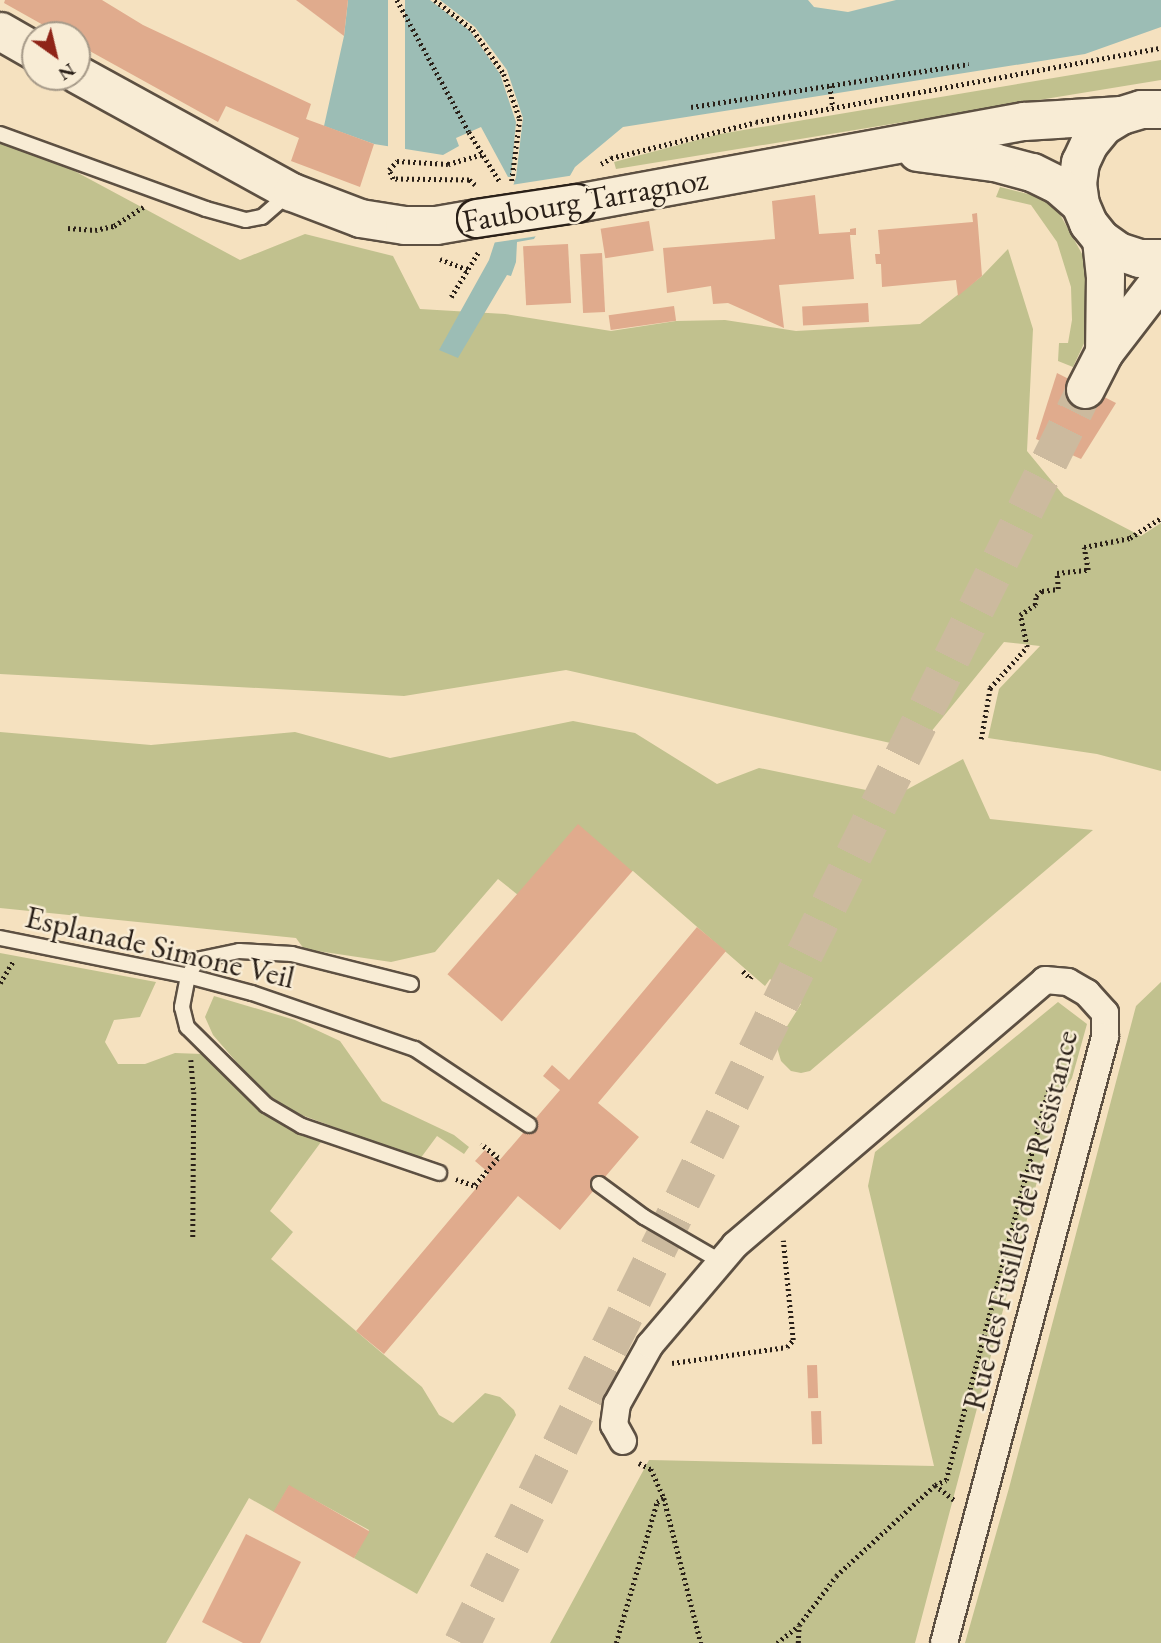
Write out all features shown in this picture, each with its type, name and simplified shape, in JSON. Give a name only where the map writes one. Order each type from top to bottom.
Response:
[{"type":"main road","points":[[0,31],[21,43]]},
{"type":"main road","name":"Faubourg Tarragnoz","points":[[91,82],[292,192],[360,218],[404,225],[436,225],[478,204],[585,187],[881,148],[1024,121],[1121,115],[1141,109],[1161,109]]},
{"type":"main road","points":[[1121,115],[1103,126],[1089,143],[1079,172],[1080,204],[1088,223],[1101,239],[1118,251],[1139,258],[1161,258]]},
{"type":"main road","name":"Faubourg Tarragnoz","points":[[881,148],[993,162],[1032,172],[1057,184],[1080,204]]},
{"type":"main road","points":[[1101,239],[1105,275],[1104,352]]},
{"type":"main road","points":[[1085,389],[1104,352],[1161,278]]},
{"type":"street","name":"Rue des Fusillés de la Résistance","points":[[720,1261],[735,1245],[1045,980],[1068,982],[1087,993],[1105,1013],[1105,1037],[944,1643]]},
{"type":"street","points":[[630,1451],[614,1425],[617,1404],[650,1345],[720,1261]]},
{"type":"lane","points":[[0,134],[246,220],[262,216],[292,192]]},
{"type":"lane","name":"Esplanade Simone Veil","points":[[0,938],[188,976],[252,993],[415,1049],[529,1125]]},
{"type":"lane","points":[[411,984],[292,954],[239,951],[201,959],[188,976],[182,1007],[187,1027],[266,1105],[302,1126],[439,1173]]},
{"type":"lane","points":[[599,1184],[644,1217],[720,1261]]},
{"type":"path","points":[[397,0],[482,154],[448,164],[397,161],[389,170],[393,180],[469,180],[478,204]]},
{"type":"path","points":[[435,0],[473,30],[504,74],[520,119],[513,176]]},
{"type":"path","points":[[585,187],[611,158],[756,122],[1161,48]]},
{"type":"path","points":[[691,107],[969,64]]},
{"type":"path","points":[[830,86],[833,108]]},
{"type":"path","points":[[68,228],[95,230],[114,226],[136,214],[158,191]]},
{"type":"path","points":[[445,259],[468,270]]},
{"type":"path","points":[[981,739],[990,688],[1027,647],[1020,615],[1035,605],[1036,596],[1042,591],[1058,589],[1057,573],[1088,570],[1084,547],[1130,538],[1161,518]]},
{"type":"path","points":[[743,971],[750,978],[752,975]]},
{"type":"path","points":[[187,1027],[194,1092],[193,1238]]},
{"type":"path","points":[[777,1643],[800,1625],[836,1576],[935,1485],[946,1480],[1048,1090],[1062,1077],[1080,1076]]},
{"type":"path","points":[[478,1187],[475,1185],[498,1158],[481,1144]]},
{"type":"path","points":[[663,1364],[787,1348],[793,1339],[782,1232]]},
{"type":"path","points":[[630,1451],[651,1469],[664,1498],[701,1643]]},
{"type":"path","points":[[935,1485],[977,1517]]},
{"type":"path","points":[[616,1643],[657,1502],[664,1498]]},
{"type":"path","points":[[798,1643],[800,1625]]},
{"type":"green space","points":[[1161,60],[1161,80],[616,169],[614,162],[720,134]]},
{"type":"green space","points":[[0,131],[240,260],[305,234],[393,256],[420,309],[505,314],[611,331],[676,321],[725,320],[796,331],[920,324],[982,276],[1008,249],[1033,329],[1027,451],[1064,496],[1141,536],[1161,523],[1161,771],[1097,754],[988,738],[999,689],[1040,646],[1004,642],[917,749],[566,670],[404,696],[0,674]]},
{"type":"green space","points":[[1000,187],[1040,197],[1057,209],[1086,261],[1094,299],[1087,337],[1073,367],[1058,361],[1059,343],[1068,343],[1072,320],[1071,287],[1057,242],[1031,205],[996,197]]},
{"type":"green space","points":[[573,721],[635,733],[717,784],[759,768],[895,796],[963,759],[990,819],[1093,830],[810,1071],[801,1073],[791,1071],[781,1061],[776,1044],[801,1004],[770,979],[765,986],[633,871],[518,895],[498,879],[435,952],[391,962],[304,949],[296,938],[0,908],[0,732],[151,745],[295,732],[390,758]]},
{"type":"green space","points":[[0,953],[156,982],[140,1017],[114,1020],[105,1042],[118,1064],[145,1064],[175,1053],[202,1054],[266,1115],[321,1142],[270,1211],[293,1232],[271,1259],[422,1387],[439,1415],[453,1423],[485,1393],[500,1397],[514,1410],[516,1415],[417,1594],[354,1558],[369,1530],[289,1486],[274,1512],[249,1498],[166,1643],[0,1643]]},
{"type":"green space","points":[[1161,982],[1161,1643],[965,1643],[1009,1488],[1136,1006]]},
{"type":"green space","points":[[214,996],[295,1020],[340,1041],[382,1101],[454,1135],[469,1147],[464,1154],[437,1136],[420,1159],[291,1111],[259,1088],[213,1035],[205,1017]]},
{"type":"green space","points":[[1058,1002],[1087,1024],[1072,1078],[1058,1102],[915,1643],[550,1643],[649,1460],[934,1466],[868,1186],[875,1152]]},
{"type":"water","points":[[348,0],[808,0],[814,7],[848,12],[896,0],[1161,0],[1161,27],[1085,54],[623,127],[575,167],[534,239],[517,242],[516,262],[511,276],[507,275],[458,358],[439,350],[489,260],[516,177],[508,177],[481,127],[456,138],[459,146],[443,155],[374,144],[324,126],[344,36]]},
{"type":"pier","points":[[388,0],[405,0],[405,154],[388,154]]},
{"type":"pier","points":[[430,0],[440,0],[475,27],[507,70],[523,118],[516,177],[511,177],[516,122],[500,74],[470,31]]},
{"type":"pier","points":[[575,175],[538,236],[491,243],[511,185]]},
{"type":"building","points":[[5,0],[102,0],[143,25],[311,104],[306,119],[374,144],[360,187],[291,161],[299,138],[226,106],[218,122],[91,52],[91,21],[36,21],[4,3]]},
{"type":"building","points":[[296,0],[348,0],[344,36]]},
{"type":"building","points":[[815,195],[819,234],[850,232],[850,229],[856,228],[856,235],[850,235],[854,279],[779,285],[784,328],[728,303],[713,304],[711,286],[667,293],[663,248],[775,239],[772,201]]},
{"type":"building","points":[[977,213],[982,276],[958,296],[956,280],[882,287],[881,264],[876,264],[875,254],[880,254],[878,230],[973,222],[972,214]]},
{"type":"building","points":[[649,221],[654,251],[605,258],[601,229]]},
{"type":"building","points":[[568,244],[571,303],[526,305],[523,246]]},
{"type":"building","points":[[602,253],[605,312],[583,313],[580,254]]},
{"type":"building","points":[[868,303],[869,322],[803,325],[802,306]]},
{"type":"building","points":[[674,306],[676,321],[611,330],[609,315]]},
{"type":"building","points":[[1057,373],[1116,403],[1081,459],[1036,439]]},
{"type":"building","points":[[578,824],[632,871],[502,1021],[447,974]]},
{"type":"building","points":[[697,927],[726,951],[598,1103],[639,1137],[560,1230],[518,1196],[384,1354],[356,1331],[489,1173],[475,1161],[485,1150],[498,1162],[560,1090],[543,1076],[552,1065],[569,1080]]},
{"type":"building","points":[[807,1365],[817,1365],[818,1398],[808,1398]]},
{"type":"building","points":[[811,1411],[821,1411],[822,1444],[812,1444]]},
{"type":"building","points":[[289,1485],[370,1532],[354,1558],[274,1512]]},
{"type":"building","points":[[246,1534],[301,1562],[260,1643],[243,1643],[202,1622]]},
{"type":"tunnel","points":[[462,1643],[1085,389]]}]
